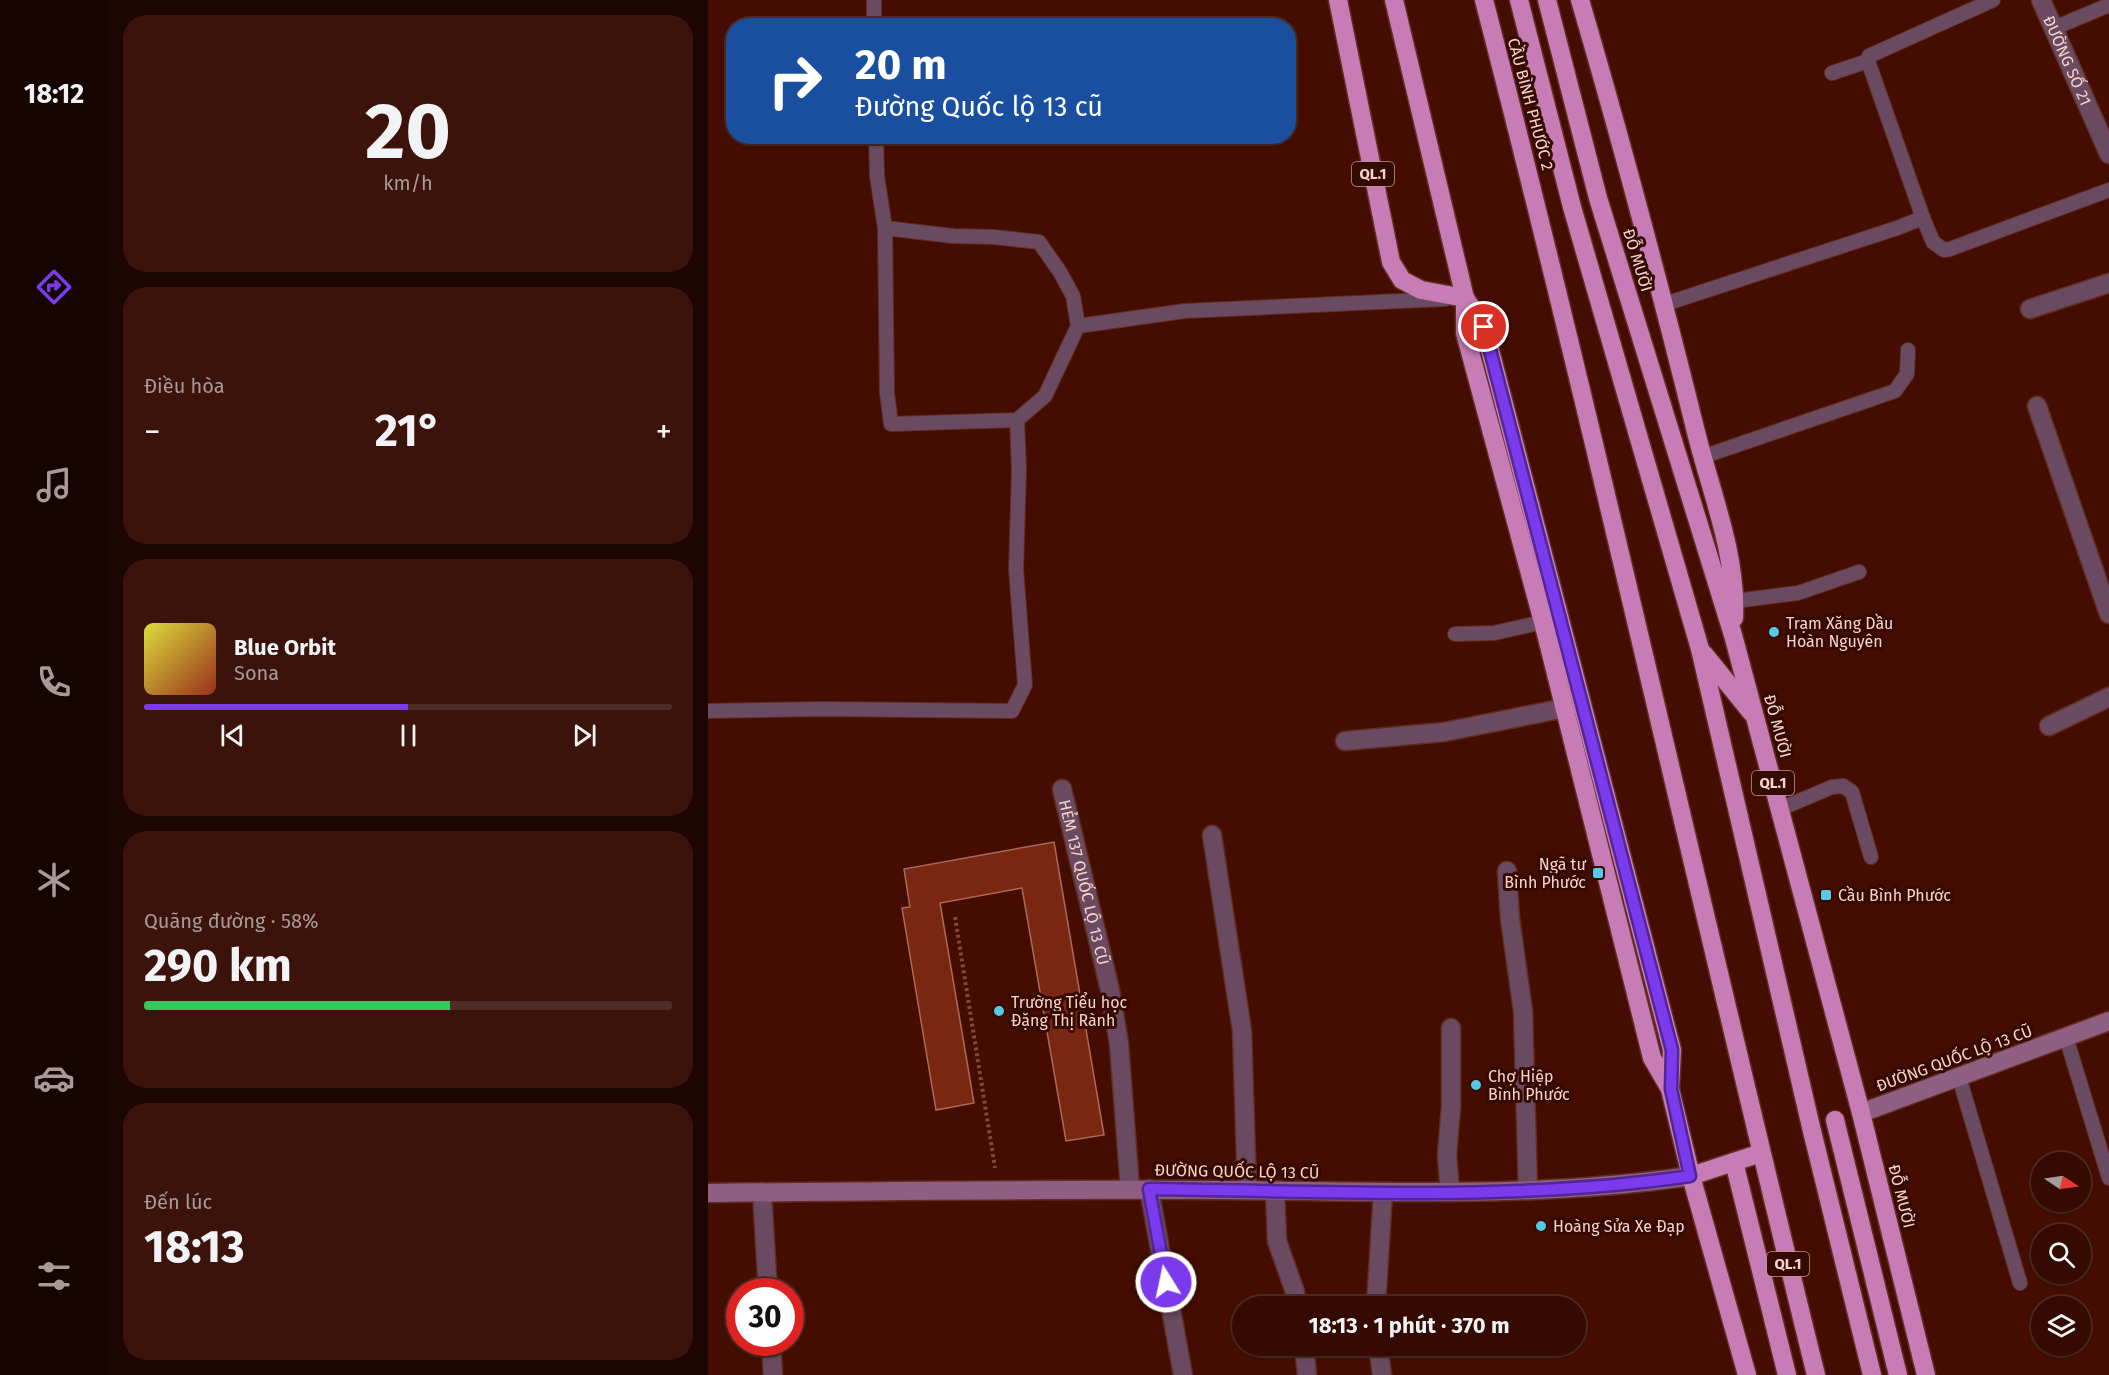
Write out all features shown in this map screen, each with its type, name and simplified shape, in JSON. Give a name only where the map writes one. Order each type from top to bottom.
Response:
[{"type":"highway","name":"QL.1","points":[[1338,0],[1391,262],[1402,280],[1421,290],[1465,298]]},
{"type":"highway","points":[[1394,0],[1465,298],[1465,333],[1543,622],[1652,1058],[1671,1089]]},
{"type":"highway","name":"CẦU BÌNH PHƯỚC 2","points":[[1484,0],[1540,219],[1761,1154]]},
{"type":"highway","name":"CẦU BÌNH PHƯỚC 2","points":[[1519,0],[1572,207],[1700,649]]},
{"type":"highway","name":"ĐỖ MƯỜI","points":[[1547,0],[1598,198],[1733,635],[1756,718],[1861,1113],[1926,1375]]},
{"type":"highway","name":"QL.1","points":[[1580,0],[1665,304],[1702,457],[1726,540],[1735,601],[1733,635]]},
{"type":"highway","points":[[1465,298],[1484,327],[1664,1016],[1672,1050],[1671,1089],[1690,1176],[1747,1375]]},
{"type":"highway","name":"QL.1","points":[[1700,649],[1811,1127],[1872,1375]]},
{"type":"highway","points":[[1700,649],[1756,718]]},
{"type":"highway","name":"ĐƯỜNG QUỐC LỘ 13 CŨ","points":[[1811,1127],[1861,1113]]},
{"type":"highway","points":[[1835,1120],[1898,1375]]},
{"type":"highway","name":"QL.1","points":[[1761,1154],[1816,1375]]},
{"type":"highway","name":"ĐƯỜNG QUỐC LỘ 13 CŨ","points":[[1690,1176],[1761,1154]]},
{"type":"highway","name":"QL.1","points":[[1734,1162],[1787,1375]]},
{"type":"street","name":"ĐƯỜNG SỐ 21","points":[[2041,0],[2109,154]]},
{"type":"street","points":[[2030,309],[2109,283]]},
{"type":"street","points":[[2037,406],[2109,614]]},
{"type":"street","points":[[2049,726],[2109,697]]},
{"type":"street","points":[[1345,741],[1444,732],[1514,720],[1565,708]]},
{"type":"street","name":"HẺM 137 QUỐC LỘ 13 CŨ","points":[[1062,789],[1116,1022],[1124,1090],[1130,1189]]},
{"type":"street","points":[[1212,835],[1242,1032],[1247,1190]]},
{"type":"street","points":[[1507,871],[1510,919],[1523,1011],[1528,1190]]},
{"type":"street","name":"ĐƯỜNG QUỐC LỘ 13 CŨ","points":[[1861,1113],[2109,1021]]},
{"type":"street","points":[[1450,1028],[1451,1107],[1447,1155],[1450,1192]]},
{"type":"street","name":"ĐƯỜNG QUỐC LỘ 13 CŨ","points":[[708,1193],[1130,1189],[1450,1192],[1628,1185],[1690,1176]]},
{"type":"street","points":[[1149,1189],[1182,1375]]},
{"type":"street","points":[[1275,1191],[1277,1241],[1296,1296]]},
{"type":"street","points":[[1377,1296],[1383,1192]]},
{"type":"street","points":[[762,1193],[767,1278]]},
{"type":"street","points":[[772,1356],[773,1375]]},
{"type":"street","points":[[1305,1356],[1307,1375]]},
{"type":"street","points":[[1379,1356],[1382,1375]]},
{"type":"lane","points":[[874,0],[874,18]]},
{"type":"lane","points":[[1993,0],[1869,56],[1868,61],[1933,242],[1938,248],[1950,249],[2109,190]]},
{"type":"lane","points":[[2054,28],[2109,5]]},
{"type":"lane","points":[[1832,73],[1868,61]]},
{"type":"lane","points":[[876,144],[877,176],[885,228],[886,393],[891,424],[1017,420],[1045,396],[1078,326],[1073,296],[1060,272],[1039,242],[994,237],[953,236],[885,228]]},
{"type":"lane","points":[[1665,304],[1923,218]]},
{"type":"lane","points":[[1078,326],[1185,311],[1465,298]]},
{"type":"lane","points":[[1702,457],[1895,391],[1906,374],[1908,350]]},
{"type":"lane","points":[[708,711],[822,709],[1012,711],[1025,685],[1016,569],[1019,470],[1017,420]]},
{"type":"lane","points":[[1735,601],[1798,593],[1859,572]]},
{"type":"lane","points":[[1455,634],[1494,633],[1543,622]]},
{"type":"lane","points":[[1780,809],[1833,787],[1843,786],[1852,792],[1871,857]]},
{"type":"lane","points":[[2066,1037],[2109,1178]]},
{"type":"lane","points":[[1959,1077],[2020,1283]]},
{"type":"path","points":[[955,917],[998,1190]]},
{"type":"building","points":[[1054,842],[1104,1135],[1066,1141],[1022,888],[940,903],[974,1103],[936,1110],[902,908],[910,907],[904,869]]},
{"type":"place","name":"Trạm Xăng Dầu Hoàn Nguyên","points":[[1774,632]]},
{"type":"place","name":"Ngã tư Bình Phước","points":[[1598,873]]},
{"type":"place","name":"Cầu Bình Phước","points":[[1826,895]]},
{"type":"place","name":"Trường Tiểu học Đặng Thị Rành","points":[[999,1011]]},
{"type":"place","name":"Chợ Hiệp Bình Phước","points":[[1476,1085]]},
{"type":"place","name":"Hoàng Sửa Xe Đạp","points":[[1541,1226]]},
{"type":"route","points":[[1166,1282],[1149,1189],[1471,1192],[1628,1185],[1690,1176],[1671,1089],[1672,1050],[1484,327]]}]
